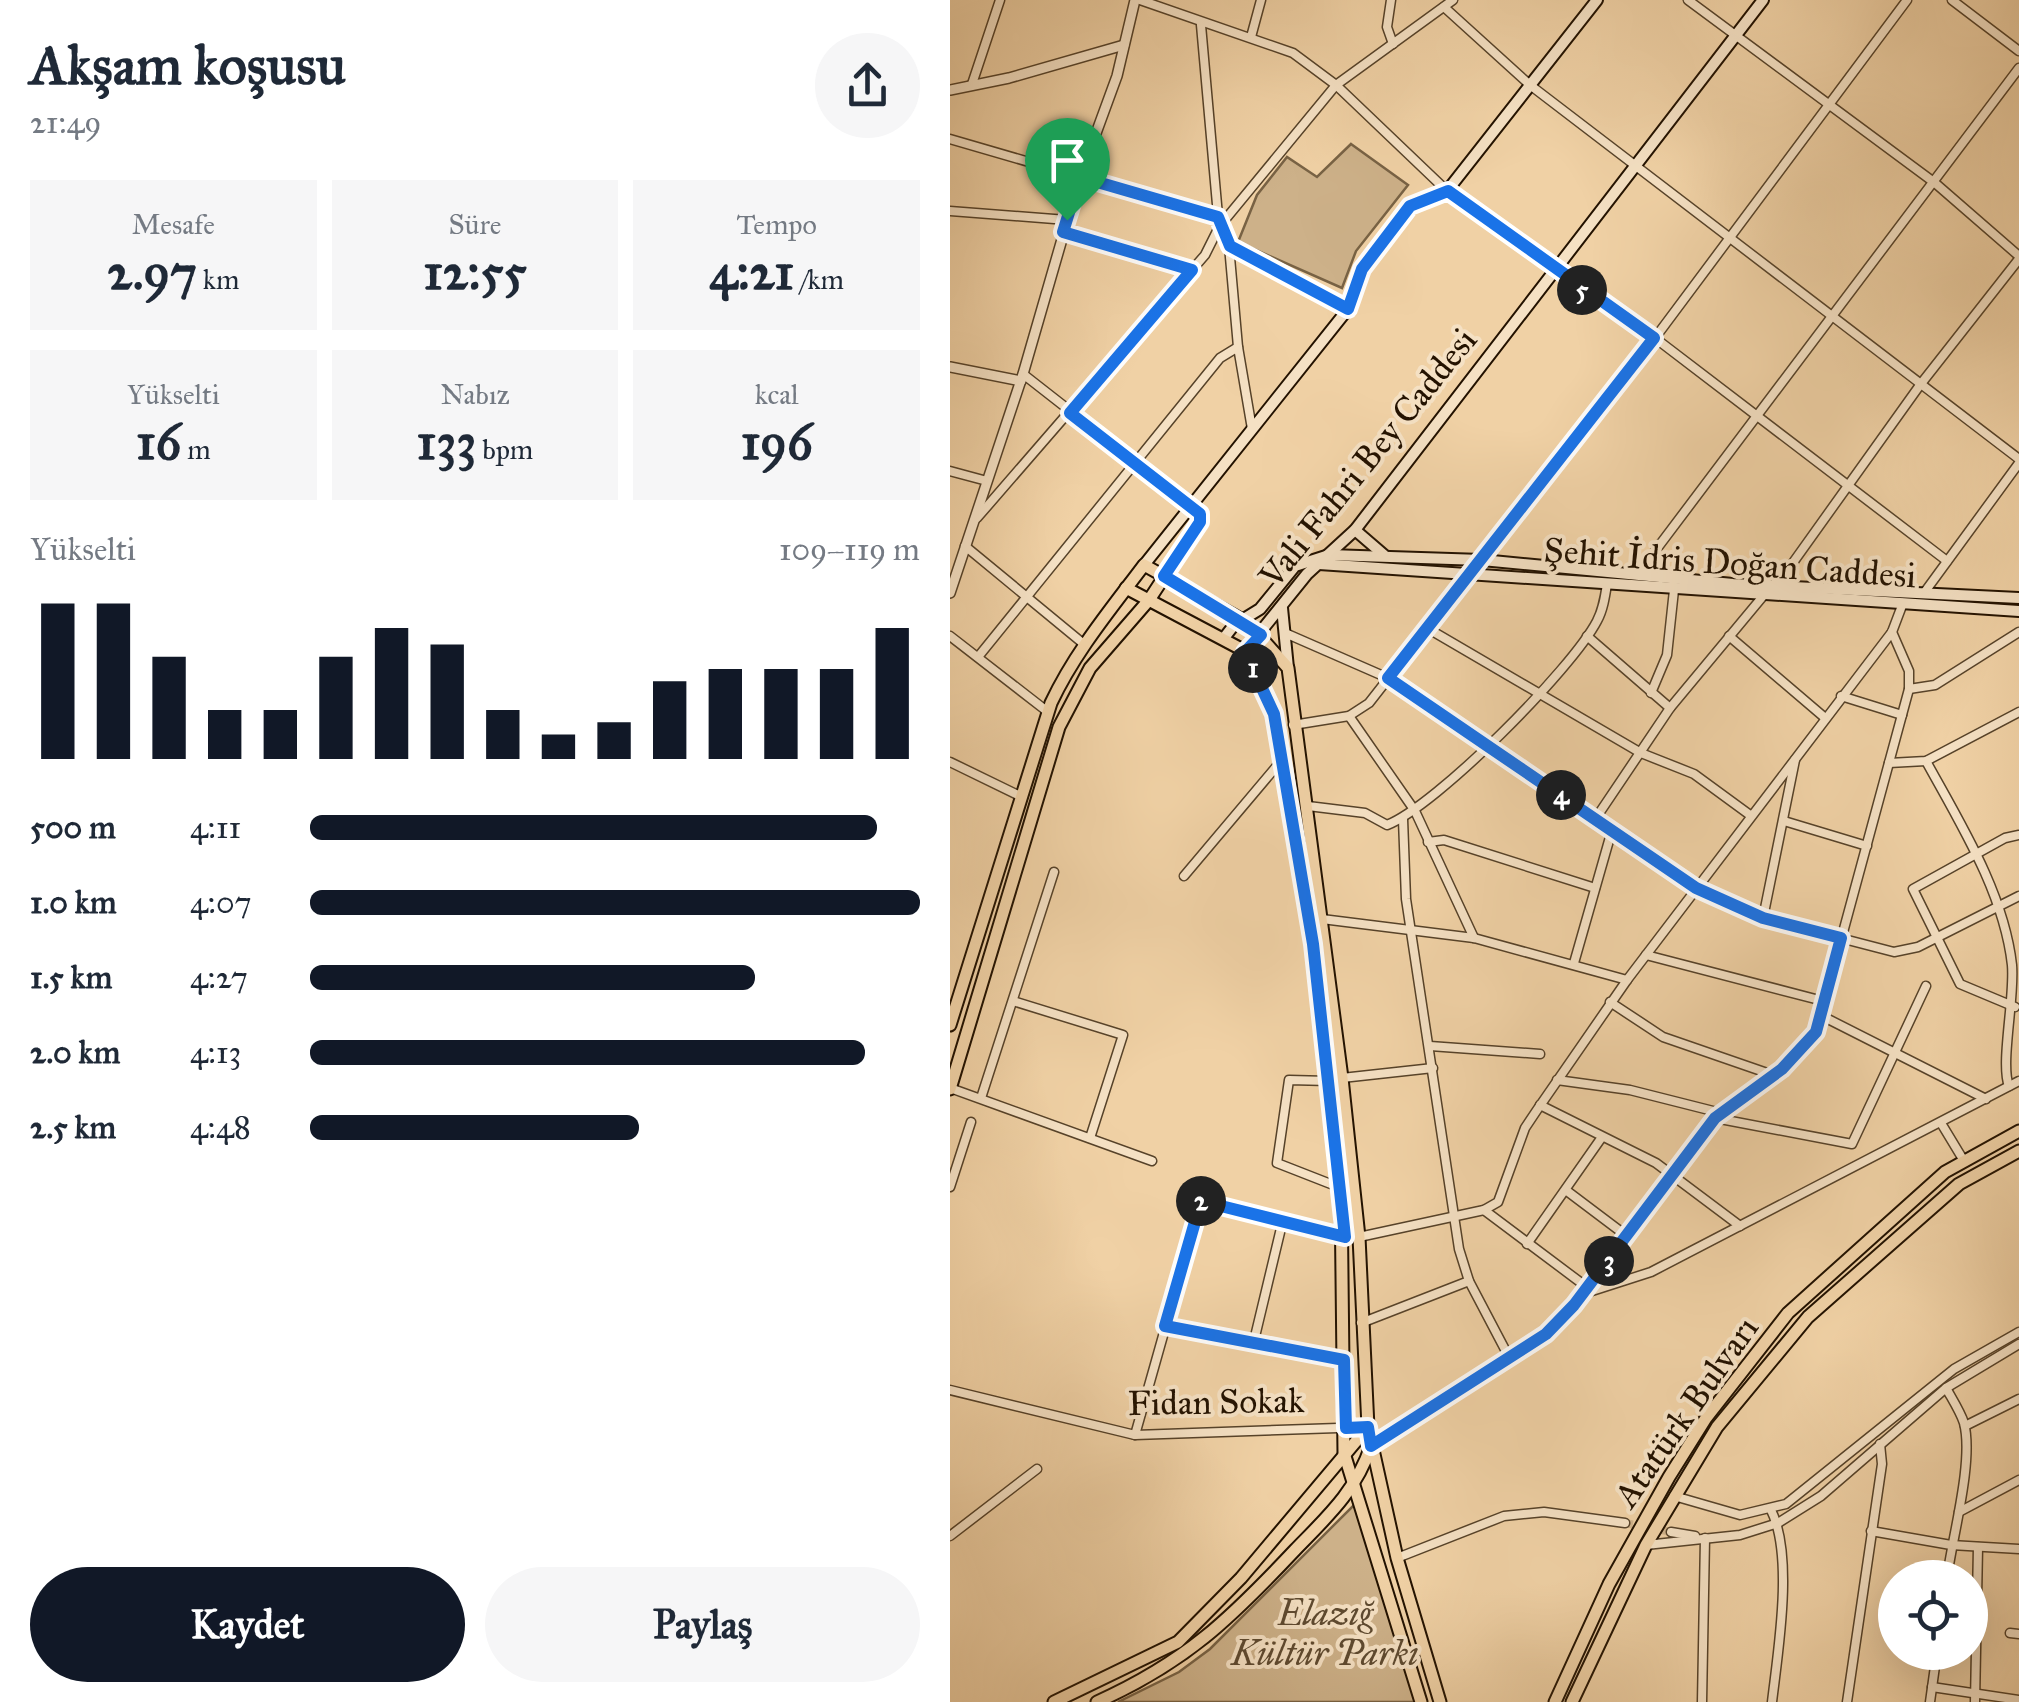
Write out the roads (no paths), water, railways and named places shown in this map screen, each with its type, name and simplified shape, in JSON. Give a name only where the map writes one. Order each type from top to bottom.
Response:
[{"type":"main road","points":[[950,1025],[955,993],[1048,712],[1067,670],[1126,588],[1253,434],[1348,309],[1362,269],[1410,206],[1448,191],[1597,0]]},
{"type":"main road","name":"Vali Fahri Bey Caddesi","points":[[1245,652],[1318,564],[1354,530],[1763,0]]},
{"type":"main road","points":[[950,1088],[1059,727],[1090,668],[1149,600],[1200,522],[1200,514],[1193,507]]},
{"type":"main road","points":[[1354,530],[1385,555]]},
{"type":"main road","points":[[1224,638],[1242,620],[1260,610],[1294,566],[1329,554]]},
{"type":"main road","name":"Şehit İdris Doğan Caddesi","points":[[1329,554],[1482,560],[1778,586],[2019,598]]},
{"type":"main road","name":"Şehit İdris Doğan Caddesi","points":[[1318,564],[2019,611]]},
{"type":"main road","points":[[1144,565],[1242,620],[1261,635],[1288,668]]},
{"type":"main road","points":[[1126,588],[1245,652],[1274,714],[1359,1237],[1371,1446],[1397,1558],[1440,1702]]},
{"type":"main road","points":[[1282,608],[1293,725],[1322,919],[1336,1080],[1345,1237],[1344,1453],[1422,1702]]},
{"type":"main road","name":"Atatürk Bulvarı","points":[[1554,1702],[1626,1550],[1706,1418],[1788,1312],[1945,1172],[2019,1131]]},
{"type":"main road","name":"Atatürk Bulvarı","points":[[1572,1702],[1646,1545],[1717,1427],[1808,1317],[1958,1184],[2019,1151]]},
{"type":"main road","points":[[1054,1702],[1178,1642],[1241,1578],[1368,1427]]},
{"type":"main road","points":[[1097,1702],[1158,1672],[1206,1640],[1354,1488],[1371,1446]]},
{"type":"street","points":[[972,84],[1000,0]]},
{"type":"street","points":[[950,593],[1022,378],[1063,232],[1138,0],[1293,54],[1336,84],[1448,191],[1552,270],[1654,338],[1948,561]]},
{"type":"street","points":[[1252,37],[1262,0]]},
{"type":"street","points":[[1391,0],[1387,27],[1393,44]]},
{"type":"street","points":[[974,522],[1192,270],[1219,228],[1336,84],[1453,0]]},
{"type":"street","points":[[1688,0],[1935,183],[2019,257],[1920,385],[1778,586]]},
{"type":"street","points":[[1293,725],[1349,716],[1369,703],[1654,338],[1907,0]]},
{"type":"street","points":[[1952,0],[2019,51]]},
{"type":"street","points":[[1444,7],[1530,85],[1635,161],[2019,461],[1924,593]]},
{"type":"street","points":[[1201,25],[1219,228],[1230,246],[1238,347],[1253,434]]},
{"type":"street","points":[[950,90],[1009,78],[1124,45]]},
{"type":"street","points":[[1636,574],[1759,416],[1828,315],[1935,183],[2019,68]]},
{"type":"street","points":[[950,139],[1218,213]]},
{"type":"street","points":[[950,221],[952,211],[1067,220]]},
{"type":"street","points":[[1063,232],[1192,270]]},
{"type":"street","points":[[1230,246],[1348,309]]},
{"type":"street","points":[[978,657],[1220,358],[1238,347]]},
{"type":"street","points":[[950,367],[1022,378],[1193,507]]},
{"type":"street","points":[[950,470],[987,481]]},
{"type":"street","points":[[965,546],[1086,645]]},
{"type":"street","points":[[1308,806],[1365,813],[1388,826],[1415,812],[1452,783],[1586,636],[1600,615],[1608,584]]},
{"type":"street","points":[[1651,693],[1667,655],[1674,590]]},
{"type":"street","points":[[1596,818],[1670,708],[1764,595]]},
{"type":"street","points":[[1359,1237],[1484,1210],[1498,1202],[1525,1128],[1540,1105],[1610,1002],[1892,632],[1903,603]]},
{"type":"street","points":[[1426,628],[1641,753],[1694,774],[1750,816]]},
{"type":"street","points":[[1371,1446],[1546,1334],[1628,1237],[1718,1115],[1773,1075],[1816,1032],[1910,689],[1908,671],[1892,632]]},
{"type":"street","points":[[1910,689],[1935,685],[2019,632]]},
{"type":"street","points":[[1286,633],[1388,678],[1696,888],[1763,918],[1894,952],[1936,938],[2019,896]]},
{"type":"street","points":[[950,636],[1048,712]]},
{"type":"street","points":[[1586,636],[1670,708]]},
{"type":"street","points":[[1729,636],[1824,717]]},
{"type":"street","points":[[1841,696],[1902,716]]},
{"type":"street","points":[[1890,763],[1926,761],[2019,712]]},
{"type":"street","points":[[1349,716],[1415,812],[1474,938]]},
{"type":"street","points":[[1763,918],[1796,756]]},
{"type":"street","points":[[1184,876],[1281,761]]},
{"type":"street","points":[[1926,761],[1997,904],[2009,944],[2017,1007],[2006,1066],[2010,1086]]},
{"type":"street","points":[[950,762],[1020,796]]},
{"type":"street","points":[[1404,819],[1411,928],[1454,1216],[1469,1280],[1510,1358]]},
{"type":"street","points":[[1784,820],[1866,846]]},
{"type":"street","points":[[1574,964],[1612,830]]},
{"type":"street","points":[[2017,1007],[1964,988],[1913,889],[2019,835]]},
{"type":"street","points":[[1428,842],[1444,840],[1595,888]]},
{"type":"street","points":[[981,1098],[1054,872]]},
{"type":"street","points":[[1322,919],[1474,938],[1627,980]]},
{"type":"street","points":[[1646,954],[1827,1002]]},
{"type":"street","points":[[1852,1144],[1926,986]]},
{"type":"street","points":[[1012,1001],[1123,1035],[1090,1138]]},
{"type":"street","points":[[1610,1002],[1664,1037],[1773,1075]]},
{"type":"street","points":[[1822,1016],[1898,1051],[1986,1099]]},
{"type":"street","points":[[1430,1046],[1540,1054]]},
{"type":"street","points":[[1341,1188],[1277,1163],[1289,1080],[1336,1080],[1433,1068]]},
{"type":"street","points":[[1557,1080],[1660,1096],[1718,1115],[1852,1144],[1866,1162]]},
{"type":"street","points":[[1586,1290],[1650,1272],[2019,1081]]},
{"type":"street","points":[[950,1088],[1152,1161]]},
{"type":"street","points":[[1540,1105],[1672,1175],[1741,1226]]},
{"type":"street","points":[[950,1187],[971,1122]]},
{"type":"street","points":[[1941,1123],[1964,1161]]},
{"type":"street","points":[[1527,1244],[1602,1137]]},
{"type":"street","points":[[1567,1191],[1628,1237]]},
{"type":"street","points":[[1136,1435],[1201,1201],[1345,1237]]},
{"type":"street","points":[[1484,1210],[1586,1290]]},
{"type":"street","points":[[1254,1345],[1282,1224]]},
{"type":"street","points":[[1361,1322],[1469,1280]]},
{"type":"street","points":[[1165,1326],[1344,1360]]},
{"type":"street","points":[[1674,1496],[1725,1514],[1771,1510],[1805,1491],[1954,1369],[2019,1332]]},
{"type":"street","points":[[1646,1545],[1740,1535],[1778,1524],[1820,1496],[1946,1388],[2019,1344]]},
{"type":"street","points":[[1946,1388],[1964,1426],[1959,1512],[1949,1560]]},
{"type":"street","name":"Fidan Sokak","points":[[950,1390],[1136,1435],[1368,1427]]},
{"type":"street","points":[[1964,1426],[2019,1399]]},
{"type":"street","points":[[1848,1702],[1882,1464],[1876,1434]]},
{"type":"street","points":[[950,1536],[1036,1468]]},
{"type":"street","points":[[1959,1512],[2019,1480]]},
{"type":"street","points":[[1771,1510],[1778,1524],[1778,1649],[1772,1702]]},
{"type":"street","points":[[1397,1558],[1504,1516],[1544,1512],[1625,1523]]},
{"type":"street","points":[[1872,1531],[1951,1545],[2019,1549]]},
{"type":"street","points":[[1670,1532],[1705,1538]]},
{"type":"street","points":[[1702,1702],[1705,1538]]},
{"type":"street","points":[[1976,1698],[1978,1547]]},
{"type":"street","points":[[1930,1702],[1934,1670]]},
{"type":"street","points":[[1932,1686],[1976,1698],[2019,1700]]},
{"type":"tunnel","points":[[1625,1523],[1671,1532]]},
{"type":"park label","name":"Elazığ Kültür Parkı","points":[[1325,1633]]}]
